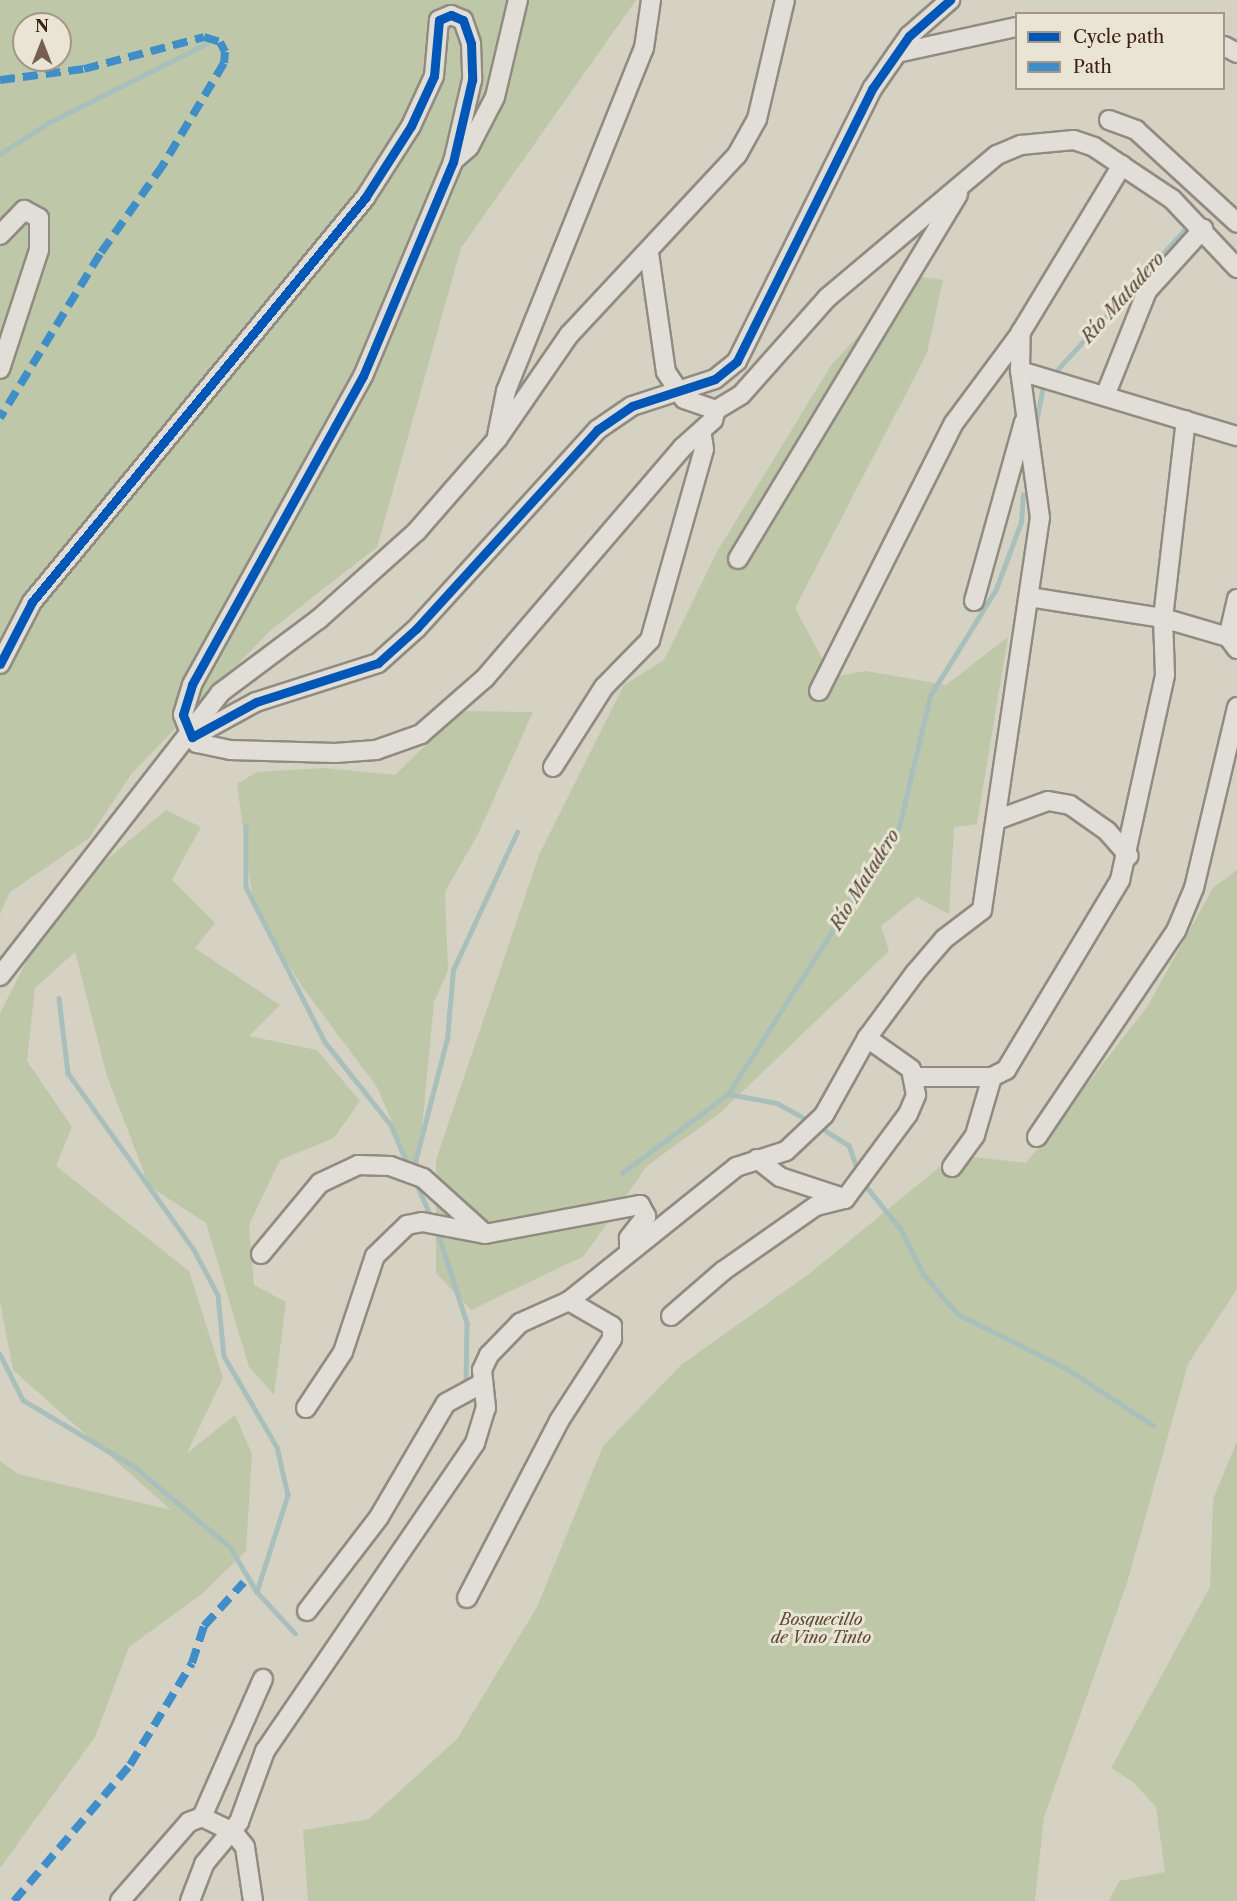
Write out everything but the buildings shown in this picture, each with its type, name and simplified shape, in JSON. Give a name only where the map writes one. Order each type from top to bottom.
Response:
[{"type":"street","points":[[453,162],[469,147],[495,97],[518,0]]},
{"type":"street","points":[[498,438],[506,391],[644,48],[651,0]]},
{"type":"street","points":[[0,976],[190,735],[220,693],[395,553],[498,438],[569,335],[649,253],[747,138],[768,83],[785,0]]},
{"type":"street","points":[[190,735],[256,702],[378,663],[417,628],[597,430],[632,406],[715,380],[737,361],[872,89],[897,53],[950,0]]},
{"type":"street","points":[[0,664],[32,602],[365,198],[411,126],[434,76],[436,26],[451,15],[467,28],[472,80],[453,162],[363,376],[192,685],[183,715],[190,735],[208,747],[230,750],[335,753],[376,750],[421,734],[485,678],[701,431],[716,410],[741,395],[827,298],[997,155],[1057,140],[1094,147],[1122,165],[1203,229],[1237,268]]},
{"type":"street","points":[[897,53],[1015,27]]},
{"type":"street","points":[[1109,120],[1137,130],[1236,220]]},
{"type":"street","points":[[819,691],[954,423],[1021,332],[1122,165]]},
{"type":"street","points":[[738,559],[967,179]]},
{"type":"street","points":[[0,236],[24,210],[39,218],[39,250],[0,369]]},
{"type":"street","points":[[1105,396],[1147,291],[1203,229]]},
{"type":"street","points":[[649,253],[663,361],[677,393],[716,410]]},
{"type":"street","points":[[190,1901],[204,1864],[232,1832],[264,1751],[475,1443],[486,1408],[483,1383],[486,1362],[505,1336],[569,1301],[716,1181],[757,1159],[786,1151],[824,1115],[867,1038],[945,939],[982,910],[999,819],[1000,764],[1041,518],[1020,371],[1021,332]]},
{"type":"street","points":[[1020,371],[1237,436]]},
{"type":"street","points":[[974,601],[1026,415]]},
{"type":"street","points":[[915,1077],[992,1077],[1006,1070],[1092,933],[1129,856],[1137,784],[1165,675],[1163,618],[1186,420]]},
{"type":"street","points":[[553,767],[604,687],[650,640],[704,449],[701,431]]},
{"type":"street","points":[[1029,597],[1163,618],[1233,643],[1237,599]]},
{"type":"street","points":[[1037,1137],[1176,931],[1194,888],[1237,707]]},
{"type":"street","points":[[999,819],[1048,801],[1070,805],[1107,831],[1129,856]]},
{"type":"street","points":[[671,1316],[723,1270],[809,1210],[845,1198],[915,1105],[915,1077],[904,1062],[867,1038]]},
{"type":"street","points":[[952,1167],[975,1136],[992,1077]]},
{"type":"street","points":[[757,1159],[780,1177],[845,1198]]},
{"type":"street","points":[[261,1254],[320,1183],[358,1165],[390,1166],[423,1178],[487,1234]]},
{"type":"street","points":[[306,1408],[343,1352],[368,1271],[388,1239],[422,1222],[487,1234],[640,1205],[646,1216],[629,1238],[629,1251]]},
{"type":"street","points":[[467,1598],[559,1421],[612,1339],[612,1326],[569,1301]]},
{"type":"street","points":[[307,1611],[379,1517],[446,1403],[483,1383]]},
{"type":"street","points":[[120,1901],[189,1822],[202,1817],[263,1679]]},
{"type":"street","points":[[202,1817],[232,1832],[245,1847],[254,1901]]},
{"type":"green space","points":[[0,0],[636,0],[461,248],[377,547],[272,629],[132,773],[89,838],[10,892],[0,914]]},
{"type":"green space","points":[[914,276],[943,280],[927,353],[795,608],[832,677],[866,671],[946,685],[1008,637],[977,824],[954,827],[949,914],[917,897],[881,926],[889,951],[721,1112],[647,1166],[584,1256],[471,1310],[436,1273],[436,1160],[539,855],[624,685],[664,660],[718,550],[832,364]]},
{"type":"green space","points":[[460,711],[533,712],[479,832],[445,892],[448,971],[434,1002],[417,1180],[377,1087],[303,988],[254,909],[237,784],[257,772],[324,768],[395,775]]},
{"type":"green space","points":[[166,810],[201,827],[172,880],[215,923],[195,948],[280,1005],[249,1036],[317,1050],[360,1101],[334,1138],[280,1160],[249,1225],[254,1285],[286,1302],[274,1395],[249,1367],[206,1223],[149,1186],[107,1076],[75,952],[35,988],[27,1061],[72,1127],[56,1166],[189,1271],[223,1378],[187,1453],[235,1415],[252,1454],[246,1551],[203,1593],[129,1647],[95,1737],[0,1868],[0,1461],[18,1474],[171,1510],[13,1370],[0,1302],[0,1013],[58,900]]},
{"type":"green space","name":"Bosquecillo de Vino Tinto","points":[[1237,870],[1237,1289],[1188,1364],[1127,1583],[1044,1817],[1035,1901],[308,1901],[303,1830],[369,1819],[457,1739],[537,1607],[603,1446],[681,1365],[809,1274],[954,1155],[1026,1163],[1147,1007],[1213,888]]},
{"type":"green space","points":[[1237,1441],[1237,1901],[1109,1901],[1119,1881],[1165,1872],[1156,1807],[1133,1782],[1111,1768],[1210,1587],[1213,1499]]},
{"type":"waterway","points":[[0,154],[48,123],[206,44]]},
{"type":"waterway","name":"Río Matadero","points":[[1058,369],[1187,227]]},
{"type":"waterway","name":"Río Matadero","points":[[1035,428],[1043,386]]},
{"type":"waterway","name":"Río Matadero","points":[[622,1173],[728,1094],[899,827],[930,696],[996,589],[1021,522],[1023,495]]},
{"type":"waterway","points":[[246,826],[246,887],[325,1042],[391,1125],[409,1167]]},
{"type":"waterway","points":[[413,1170],[447,1039],[453,970],[517,832]]},
{"type":"waterway","points":[[59,998],[68,1073],[193,1248],[218,1295],[224,1356],[277,1447],[288,1495],[257,1592]]},
{"type":"waterway","points":[[728,1094],[777,1103],[811,1122]]},
{"type":"waterway","points":[[818,1126],[849,1145],[859,1174]]},
{"type":"waterway","points":[[415,1180],[432,1219]]},
{"type":"waterway","points":[[862,1181],[902,1231],[924,1275],[958,1314],[1064,1367],[1153,1425]]},
{"type":"waterway","points":[[437,1230],[467,1323],[466,1387]]},
{"type":"waterway","points":[[0,1354],[23,1400],[135,1467],[230,1547],[257,1592],[295,1633]]},
{"type":"marked path","points":[[0,80],[84,69],[204,37],[220,42],[225,52],[224,63],[163,165],[100,254],[0,418]]},
{"type":"marked path","points":[[14,1901],[130,1765],[192,1663],[204,1626],[244,1582]]},
{"type":"cycle path","points":[[0,664],[32,602],[365,198],[411,126],[434,76],[439,20],[451,15],[463,20],[471,43],[472,80],[453,162],[363,376],[192,685],[183,715],[192,737],[256,702],[378,663],[417,628],[597,430],[632,406],[715,379],[737,361],[872,89],[909,36],[950,0]]}]
